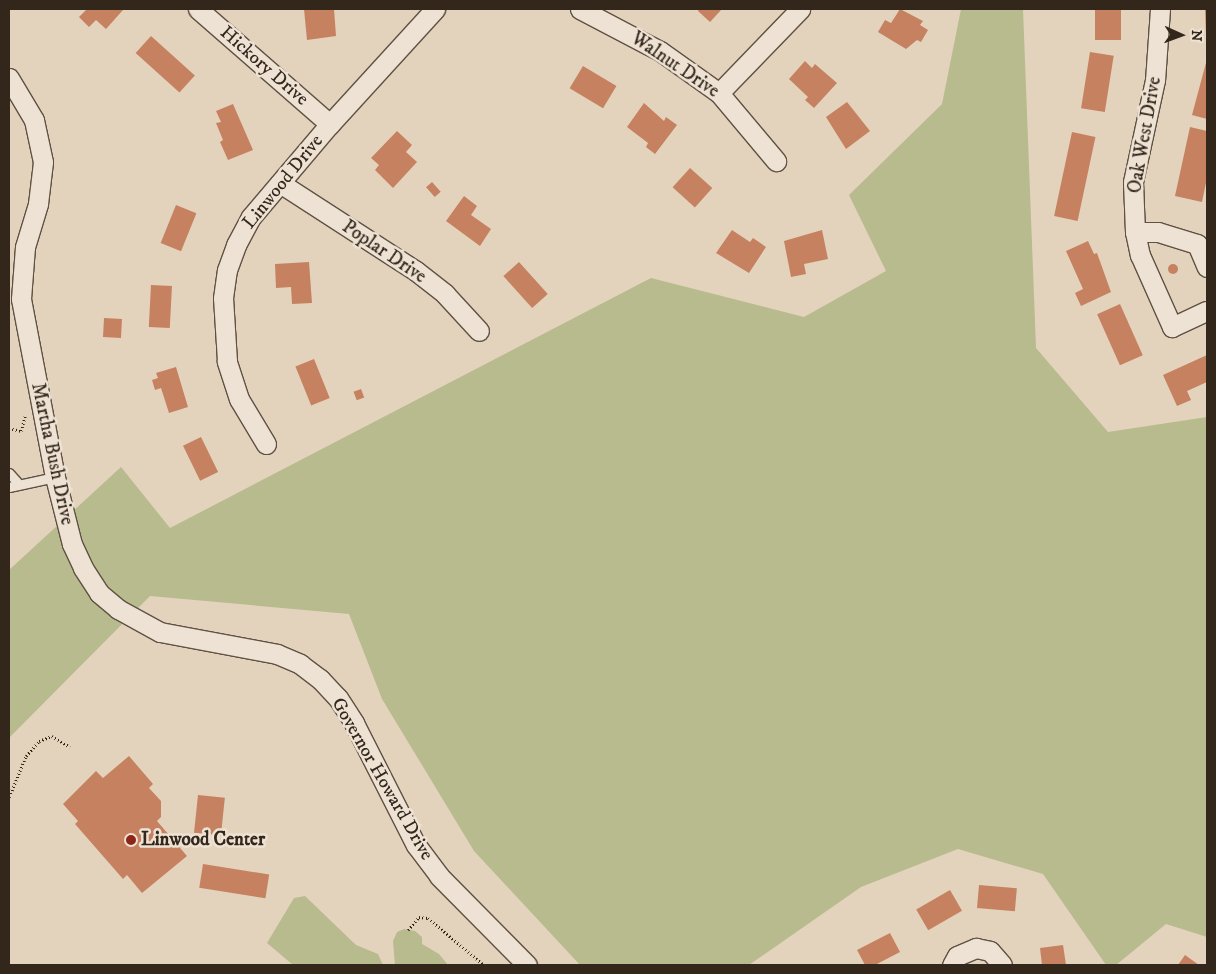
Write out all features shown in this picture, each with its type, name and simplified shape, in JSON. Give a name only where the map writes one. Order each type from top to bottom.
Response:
[{"type":"street","name":"Hickory Drive","points":[[198,9],[330,124]]},
{"type":"street","name":"Linwood Drive","points":[[266,444],[239,399],[227,362],[223,298],[227,270],[236,245],[251,217],[330,124],[435,9]]},
{"type":"street","name":"Walnut Drive","points":[[580,9],[660,51],[719,93],[776,161]]},
{"type":"street","points":[[719,93],[800,9]]},
{"type":"street","name":"Oak West Drive","points":[[1160,9],[1155,80],[1133,182],[1135,232],[1140,255],[1172,327],[1207,311]]},
{"type":"street","name":"Martha Bush Drive","points":[[9,78],[34,120],[43,162],[38,204],[24,247],[21,298],[55,476],[72,544],[83,568],[99,593],[118,609],[160,632],[277,654],[300,664],[320,679]]},
{"type":"street","name":"Poplar Drive","points":[[280,183],[416,271],[445,294],[479,331]]},
{"type":"street","points":[[1135,232],[1158,232],[1197,244],[1207,267]]},
{"type":"street","name":"Governor Howard Drive","points":[[320,679],[338,698],[354,723],[394,807],[422,853],[439,876],[527,965]]},
{"type":"street","points":[[952,965],[957,956],[976,948],[990,951],[1002,965]]},
{"type":"lane","points":[[9,473],[13,484],[55,476]]},
{"type":"path","points":[[9,428],[21,431],[27,406],[40,401]]},
{"type":"path","points":[[9,797],[26,756],[39,741],[52,736],[70,747]]},
{"type":"path","points":[[408,930],[419,917],[428,918],[484,965]]},
{"type":"green space","points":[[961,9],[1023,9],[1036,348],[1108,432],[1207,417],[1207,937],[1166,924],[1116,965],[1106,965],[1043,874],[958,849],[861,887],[749,965],[580,965],[474,851],[382,699],[349,614],[150,596],[9,738],[9,570],[121,467],[170,528],[651,278],[804,317],[886,271],[849,195],[942,104]]},
{"type":"green space","points":[[305,896],[356,945],[378,954],[383,965],[293,965],[267,943],[294,898]]},
{"type":"green space","points":[[404,929],[415,931],[422,937],[422,944],[439,954],[448,965],[395,965],[393,941],[397,932]]},
{"type":"building","points":[[87,9],[123,10],[106,29],[96,20],[89,27],[79,17]]},
{"type":"building","points":[[304,9],[334,9],[336,36],[307,40]]},
{"type":"building","points":[[699,9],[722,9],[710,22],[698,11]]},
{"type":"building","points":[[900,9],[923,21],[920,25],[928,30],[921,42],[917,40],[906,49],[878,32],[885,20],[891,23]]},
{"type":"building","points":[[1095,9],[1121,9],[1121,40],[1095,40]]},
{"type":"building","points":[[1205,9],[1207,9],[1207,35],[1206,35]]},
{"type":"building","points":[[151,36],[195,75],[179,93],[136,53]]},
{"type":"building","points":[[1090,52],[1114,56],[1105,112],[1081,108]]},
{"type":"building","points":[[1207,59],[1207,119],[1192,115]]},
{"type":"building","points":[[805,61],[812,68],[815,64],[837,83],[814,108],[805,100],[808,97],[789,79]]},
{"type":"building","points":[[583,66],[616,86],[603,108],[570,88]]},
{"type":"building","points":[[847,102],[870,131],[846,149],[826,117]]},
{"type":"building","points":[[644,103],[664,121],[666,117],[677,125],[655,154],[646,147],[648,143],[627,127]]},
{"type":"building","points":[[233,104],[253,150],[228,160],[220,142],[223,140],[216,123],[221,122],[216,111]]},
{"type":"building","points":[[1190,127],[1207,131],[1207,178],[1202,202],[1175,196]]},
{"type":"building","points":[[397,131],[412,145],[406,152],[417,162],[393,188],[375,170],[379,165],[371,158]]},
{"type":"building","points":[[1072,132],[1095,137],[1078,221],[1054,216]]},
{"type":"building","points":[[690,168],[712,188],[695,207],[673,187]]},
{"type":"building","points":[[432,182],[441,192],[435,197],[426,187]]},
{"type":"building","points":[[464,196],[477,206],[471,215],[491,229],[480,246],[446,221]]},
{"type":"building","points":[[176,205],[196,213],[181,251],[161,243]]},
{"type":"building","points":[[732,230],[750,242],[753,238],[766,247],[749,273],[716,253]]},
{"type":"building","points":[[822,230],[828,259],[804,264],[806,274],[791,277],[784,241]]},
{"type":"building","points":[[1088,241],[1094,254],[1097,253],[1111,292],[1081,306],[1075,293],[1083,289],[1066,251]]},
{"type":"building","points":[[309,262],[312,303],[292,304],[291,287],[276,288],[275,264]]},
{"type":"building","points":[[519,262],[548,294],[532,308],[503,276]]},
{"type":"building","points":[[1171,264],[1175,264],[1178,269],[1177,273],[1171,274],[1168,271],[1168,267]]},
{"type":"building","points":[[151,285],[172,286],[170,328],[149,327]]},
{"type":"building","points":[[1120,304],[1143,355],[1120,365],[1097,314]]},
{"type":"building","points":[[104,318],[122,319],[121,338],[103,337]]},
{"type":"building","points":[[1207,355],[1207,382],[1187,391],[1191,400],[1177,406],[1163,375]]},
{"type":"building","points":[[314,359],[330,398],[311,405],[295,366]]},
{"type":"building","points":[[176,367],[188,407],[169,413],[161,388],[155,390],[152,380],[158,378],[156,373]]},
{"type":"building","points":[[361,389],[364,397],[357,400],[354,392]]},
{"type":"building","points":[[201,437],[218,472],[200,481],[183,446]]},
{"type":"building","name":"Linwood Center","points":[[129,756],[153,784],[149,788],[161,801],[161,817],[157,821],[187,856],[142,893],[127,875],[123,879],[75,824],[78,821],[63,804],[96,771],[103,778]]},
{"type":"building","points":[[198,795],[225,798],[221,836],[194,833]]},
{"type":"building","points":[[203,864],[269,874],[265,898],[199,888]]},
{"type":"building","points":[[979,885],[1017,888],[1015,911],[977,908]]},
{"type":"building","points":[[950,890],[962,911],[928,930],[916,909]]},
{"type":"building","points":[[890,933],[900,952],[875,965],[865,965],[857,950]]},
{"type":"building","points":[[1063,945],[1066,965],[1042,965],[1040,948]]},
{"type":"building","points":[[1185,955],[1199,965],[1178,965]]},
{"type":"place","name":"Linwood Center","points":[[131,840]]}]
